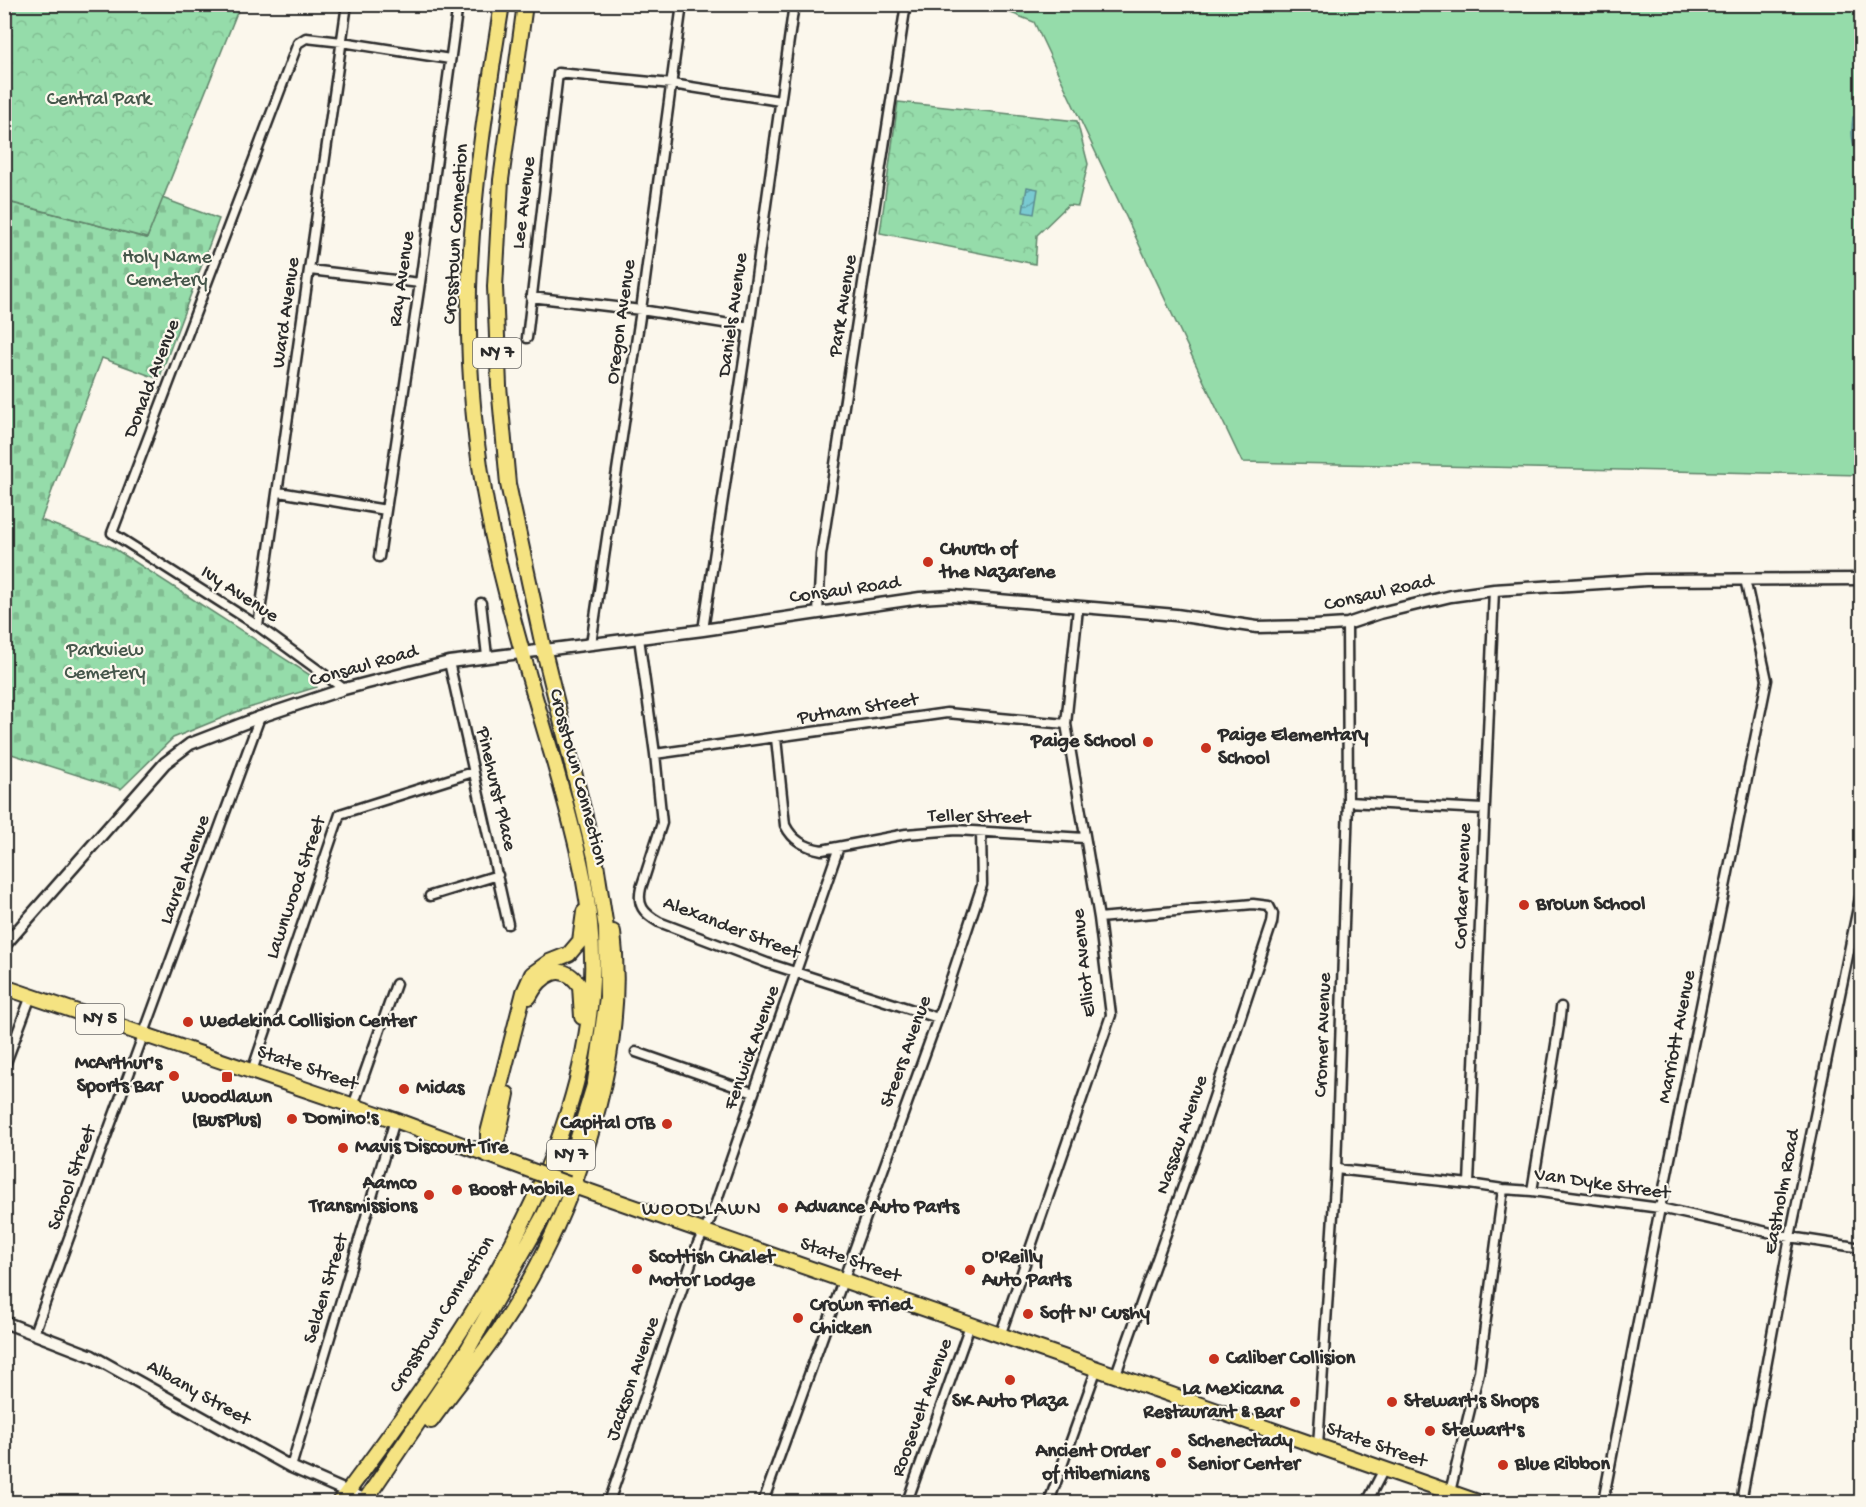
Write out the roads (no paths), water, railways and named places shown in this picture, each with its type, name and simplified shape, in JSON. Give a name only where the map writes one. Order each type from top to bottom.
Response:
[{"type":"main road","name":"Crosstown Connection","points":[[344,1497],[415,1399],[465,1324],[489,1286],[526,1215],[554,1150],[579,1072],[591,997],[592,930],[583,868],[500,571],[482,476],[471,382],[470,288],[477,176],[502,4]]},
{"type":"main road","name":"Crosstown Connection","points":[[367,1502],[468,1349],[544,1215],[575,1147],[595,1082],[607,996],[606,928],[595,857],[544,651],[508,484],[499,386],[495,287],[501,180],[525,4]]},
{"type":"main road","points":[[379,1482],[407,1453],[498,1332],[525,1290],[550,1239],[597,1114],[612,1046],[616,1003],[616,954],[612,918],[595,857]]},
{"type":"main road","points":[[488,1155],[488,1133],[524,992],[532,974],[549,962],[569,954],[580,941],[584,920],[583,868]]},
{"type":"main road","points":[[488,1155],[498,1137],[530,995],[538,982],[547,975],[557,972],[565,973],[580,986],[584,1042]]},
{"type":"main road","name":"State Street","points":[[4,987],[395,1120],[570,1185],[1000,1336],[1116,1374],[1478,1503]]},
{"type":"street","name":"Ward Avenue","points":[[258,626],[279,492],[346,4]]},
{"type":"street","name":"Ray Avenue","points":[[379,557],[420,283],[458,4]]},
{"type":"street","name":"Oregon Avenue","points":[[591,644],[641,310],[682,4]]},
{"type":"street","name":"Daniels Avenue","points":[[703,630],[749,327],[794,4]]},
{"type":"street","name":"Park Avenue","points":[[818,613],[822,555],[906,4]]},
{"type":"street","name":"Donald Avenue","points":[[112,533],[298,43],[306,38],[342,42]]},
{"type":"street","points":[[342,42],[450,59]]},
{"type":"street","name":"Lee Avenue","points":[[527,338],[558,73],[672,84]]},
{"type":"street","points":[[672,84],[780,101]]},
{"type":"street","points":[[310,270],[420,283]]},
{"type":"street","points":[[531,297],[641,310],[749,327]]},
{"type":"street","points":[[279,492],[386,510]]},
{"type":"street","name":"Ivy Avenue","points":[[112,533],[258,626],[344,689]]},
{"type":"street","name":"Marriott Avenue","points":[[1603,1503],[1767,680],[1745,579]]},
{"type":"street","name":"Consaul Road","points":[[4,946],[165,763],[190,744],[260,717],[344,689],[449,662],[703,630],[920,598],[952,596],[1176,615],[1257,627],[1347,624],[1380,613],[1451,596],[1494,591],[1646,580],[1862,579]]},
{"type":"street","name":"Corlaer Avenue","points":[[1469,1184],[1483,808],[1494,591]]},
{"type":"street","points":[[481,603],[487,656]]},
{"type":"street","name":"Elliot Avenue","points":[[1000,1336],[1111,1015],[1099,918],[1066,724],[1078,608]]},
{"type":"street","name":"Cromer Avenue","points":[[1318,1446],[1335,1169],[1348,802],[1347,624]]},
{"type":"street","name":"Alexander Street","points":[[639,638],[662,823],[641,888],[639,897],[641,908],[658,922],[797,972],[938,1018]]},
{"type":"street","name":"Pinehurst Place","points":[[449,662],[508,924]]},
{"type":"street","name":"Putnam Street","points":[[655,754],[946,713],[1066,724]]},
{"type":"street","name":"Laurel Avenue","points":[[143,1034],[260,717]]},
{"type":"street","points":[[776,738],[785,825],[790,834],[798,842],[810,848],[822,850],[839,847]]},
{"type":"street","name":"Lawnwood Street","points":[[252,1071],[340,814],[473,772]]},
{"type":"street","points":[[1348,802],[1483,808]]},
{"type":"street","name":"Teller Street","points":[[839,847],[906,834],[956,830],[1084,838]]},
{"type":"street","name":"Steers Avenue","points":[[763,1503],[938,1018],[982,885],[981,832]]},
{"type":"street","name":"Fenwick Avenue","points":[[704,1232],[839,847]]},
{"type":"street","points":[[430,896],[498,875]]},
{"type":"street","name":"Eastholm Road","points":[[1741,1503],[1790,1237],[1862,888]]},
{"type":"street","name":"Nassau Avenue","points":[[1099,918],[1253,904],[1269,906],[1274,914],[1204,1127],[1116,1374]]},
{"type":"street","points":[[352,1106],[396,984]]},
{"type":"street","points":[[4,1068],[31,996]]},
{"type":"street","points":[[1532,1191],[1561,1007]]},
{"type":"street","name":"School Street","points":[[34,1333],[143,1034]]},
{"type":"street","points":[[636,1052],[754,1093]]},
{"type":"street","name":"Selden Street","points":[[291,1467],[395,1120]]},
{"type":"street","name":"Van Dyke Street","points":[[1335,1169],[1660,1208],[1790,1237],[1862,1248]]},
{"type":"street","points":[[1450,1492],[1479,1372],[1503,1189]]},
{"type":"street","name":"Jackson Avenue","points":[[609,1503],[698,1243],[704,1232]]},
{"type":"street","name":"Albany Street","points":[[4,1322],[92,1356],[344,1497],[367,1502]]},
{"type":"street","name":"Roosevelt Avenue","points":[[907,1503],[970,1325]]},
{"type":"street","points":[[1049,1503],[1097,1368]]},
{"type":"street","points":[[1367,1503],[1384,1469]]},
{"type":"water","points":[[1862,115],[1861,167],[1852,132],[1853,117]]},
{"type":"water","points":[[1027,187],[1038,189],[1034,214],[1023,212]]},
{"type":"place","name":"Church of the Nazarene","points":[[928,562]]},
{"type":"place","name":"Paige School","points":[[1148,742]]},
{"type":"place","name":"Paige Elementary School","points":[[1206,748]]},
{"type":"place","name":"Brown School","points":[[1524,905]]},
{"type":"place","name":"Wedekind Collision Center","points":[[188,1022]]},
{"type":"place","name":"McArthur's Sports Bar","points":[[174,1076]]},
{"type":"place","name":"Woodlawn (BusPlus)","points":[[227,1077]]},
{"type":"place","name":"Midas","points":[[404,1089]]},
{"type":"place","name":"Domino's","points":[[292,1119]]},
{"type":"place","name":"Capital OTB","points":[[667,1124]]},
{"type":"place","name":"Mavis Discount Tire","points":[[343,1148]]},
{"type":"place","name":"Boost Mobile","points":[[457,1190]]},
{"type":"place","name":"Aamco Transmissions","points":[[429,1195]]},
{"type":"place","name":"Advance Auto Parts","points":[[783,1208]]},
{"type":"place","name":"Scottish Chalet Motor Lodge","points":[[637,1269]]},
{"type":"place","name":"O'Reilly Auto Parts","points":[[970,1270]]},
{"type":"place","name":"Soft N' Cushy","points":[[1028,1314]]},
{"type":"place","name":"Crown Fried Chicken","points":[[798,1318]]},
{"type":"place","name":"Caliber Collision","points":[[1214,1359]]},
{"type":"place","name":"SK Auto Plaza","points":[[1010,1380]]},
{"type":"place","name":"La Mexicana Restaurant & Bar","points":[[1295,1402]]},
{"type":"place","name":"Stewart's Shops","points":[[1392,1402]]},
{"type":"place","name":"Stewart's","points":[[1430,1431]]},
{"type":"place","name":"Schenectady Senior Center","points":[[1176,1453]]},
{"type":"place","name":"Ancient Order of Hibernians","points":[[1161,1463]]},
{"type":"place","name":"Blue Ribbon","points":[[1503,1465]]},
{"type":"district","name":"WOODLAWN","points":[[702,1210]]},
{"type":"park label","name":"Central Park","points":[[99,100]]},
{"type":"park label","name":"Holy Name Cemetery","points":[[167,270]]},
{"type":"park label","name":"Parkview Cemetery","points":[[105,662]]}]
